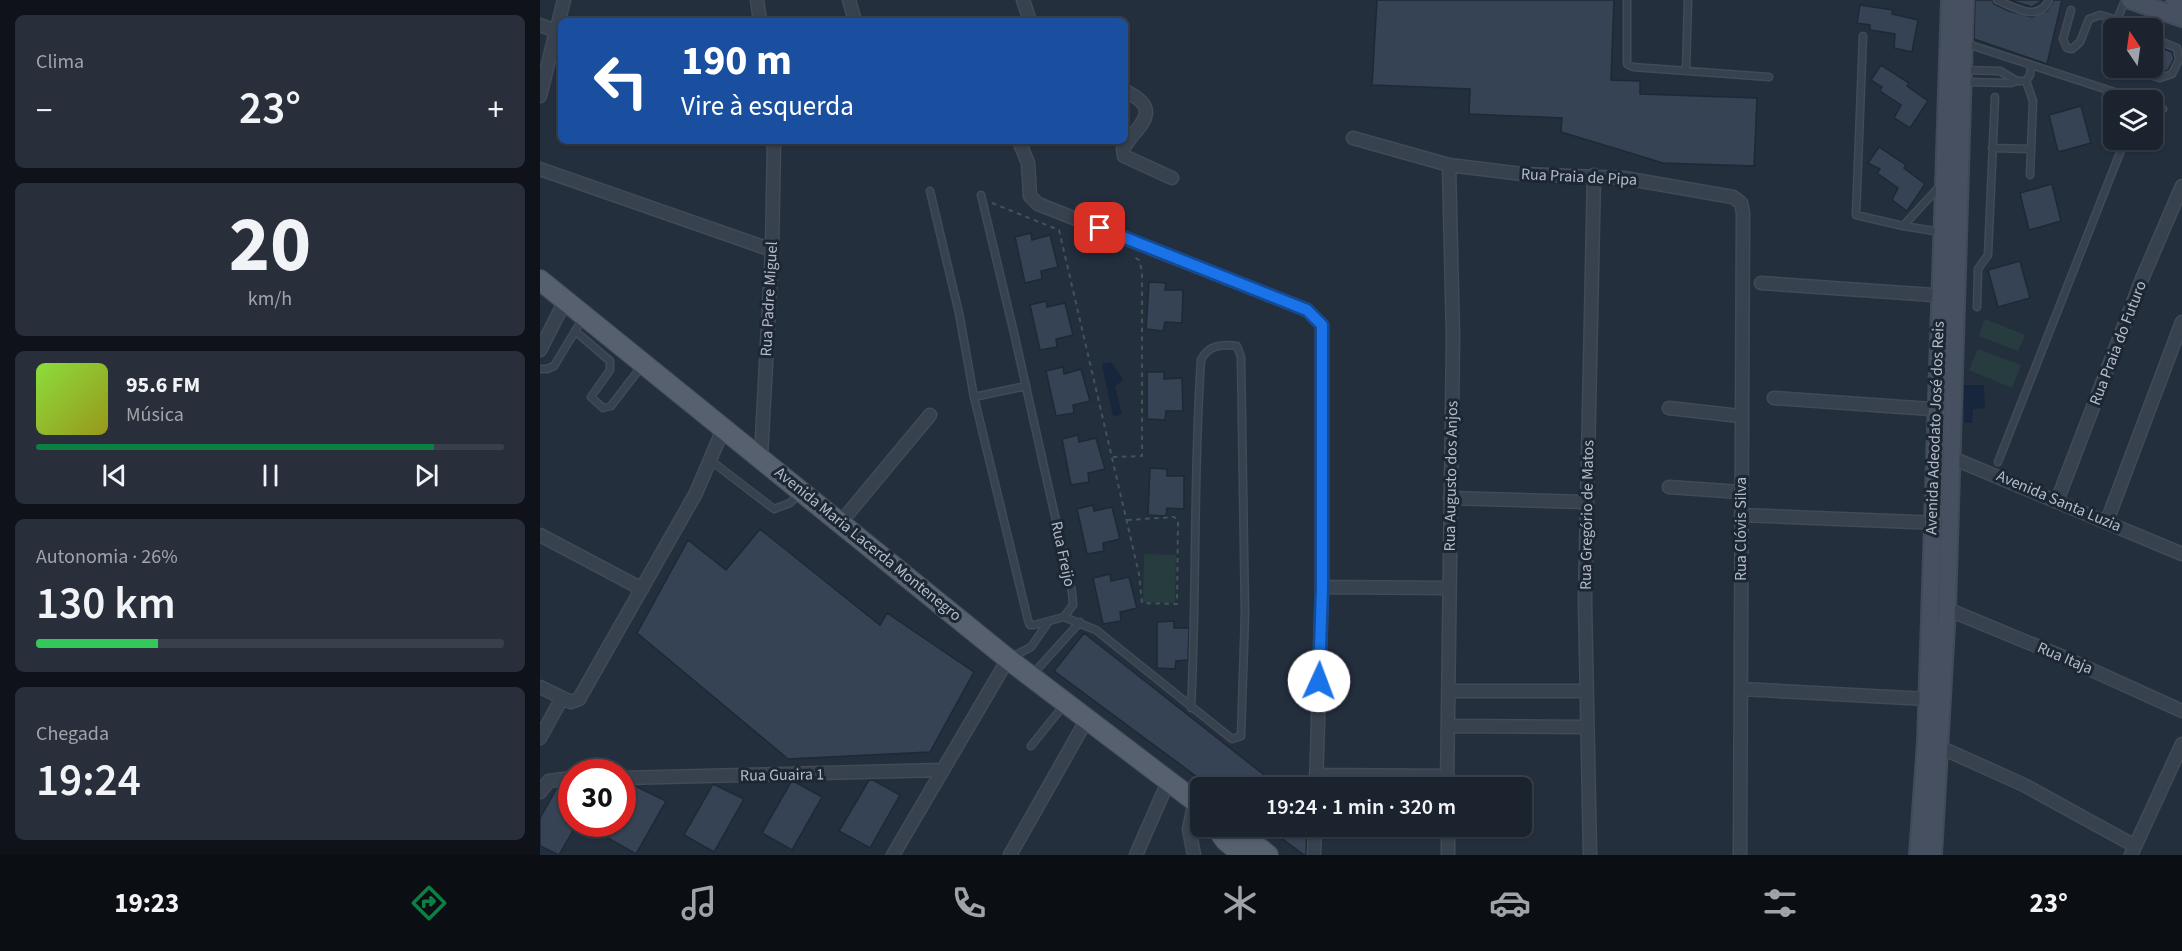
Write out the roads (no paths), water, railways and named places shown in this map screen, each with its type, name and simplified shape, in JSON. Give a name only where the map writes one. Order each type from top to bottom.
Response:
[{"type":"main road","name":"Avenida Adeodato José dos Reis","points":[[1934,855],[1933,743],[1928,699],[1931,523],[1935,410],[1947,296],[1953,154],[1950,0]]},
{"type":"main road","name":"Avenida Adeodato José dos Reis","points":[[1918,855],[1947,609],[1952,411],[1942,232],[1944,182],[1953,154],[1963,76],[1965,0]]},
{"type":"main road","points":[[2130,0],[2160,5],[2182,18]]},
{"type":"main road","points":[[2175,0],[2182,2]]},
{"type":"main road","name":"Avenida Maria Lacerda Montenegro","points":[[540,280],[566,299],[580,323],[644,362],[1008,658],[1190,798]]},
{"type":"main road","points":[[1223,837],[1243,855]]},
{"type":"main road","points":[[1246,837],[1268,855]]},
{"type":"street","points":[[561,18],[564,0]]},
{"type":"street","points":[[757,0],[760,18]]},
{"type":"street","points":[[849,0],[854,18]]},
{"type":"street","points":[[1023,0],[1029,18]]},
{"type":"street","points":[[540,26],[558,32]]},
{"type":"street","points":[[540,96],[558,35]]},
{"type":"street","points":[[1128,93],[1142,101],[1145,111],[1140,130],[1128,143]]},
{"type":"street","name":"Rua Praia de Pipa","points":[[1353,138],[1449,165],[1522,174],[1594,175],[1696,189],[1733,197],[1741,203]]},
{"type":"street","name":"Rua Padre Miguel","points":[[761,457],[772,250],[774,144]]},
{"type":"street","points":[[1020,144],[1028,163],[1030,196],[1038,204],[1307,310],[1322,325],[1322,587],[1316,777]]},
{"type":"street","points":[[1127,144],[1123,149],[1124,156],[1172,177]]},
{"type":"street","name":"Rua Augusto dos Anjos","points":[[1447,777],[1453,337],[1449,165]]},
{"type":"street","points":[[540,169],[772,250]]},
{"type":"street","name":"Rua Gregório de Matos","points":[[1590,855],[1586,727],[1586,502],[1594,175]]},
{"type":"street","name":"Rua Praia do Futuro","points":[[2057,501],[2142,279],[2182,186]]},
{"type":"street","name":"Rua Clóvis Silva","points":[[1740,855],[1742,689],[1740,416],[1743,213],[1741,203]]},
{"type":"street","points":[[1761,284],[1947,296]]},
{"type":"street","points":[[540,350],[566,299]]},
{"type":"street","points":[[2108,521],[2182,322]]},
{"type":"street","points":[[1774,398],[1952,411]]},
{"type":"street","points":[[1669,408],[1740,416]]},
{"type":"street","points":[[841,522],[930,415]]},
{"type":"street","points":[[540,687],[562,698],[577,701],[696,494],[724,427]]},
{"type":"street","name":"Avenida Santa Luzia","points":[[1934,453],[1951,456],[2182,554]]},
{"type":"street","points":[[1669,488],[1740,492]]},
{"type":"street","points":[[1450,498],[1586,502]]},
{"type":"street","points":[[1741,514],[1949,524]]},
{"type":"street","points":[[540,535],[642,589]]},
{"type":"street","points":[[1322,587],[1449,588]]},
{"type":"street","name":"Rua Itaja","points":[[1947,609],[2063,657],[2182,711]]},
{"type":"street","points":[[893,855],[1008,658]]},
{"type":"street","points":[[1742,689],[1928,699]]},
{"type":"street","points":[[1449,691],[1587,691]]},
{"type":"street","points":[[540,738],[562,698]]},
{"type":"street","points":[[1010,855],[1087,719]]},
{"type":"street","points":[[1448,726],[1586,727]]},
{"type":"street","points":[[1933,743],[2024,785],[2133,851],[2182,744]]},
{"type":"street","name":"Rua Guaira 1","points":[[636,778],[941,770]]},
{"type":"street","points":[[540,792],[545,784],[558,779]]},
{"type":"street","points":[[1136,855],[1168,782]]},
{"type":"street","points":[[1191,837],[1194,855]]},
{"type":"street","points":[[1314,855],[1315,837]]},
{"type":"street","points":[[1448,837],[1448,855]]},
{"type":"lane","points":[[1627,0],[1627,64],[1769,77]]},
{"type":"lane","points":[[1686,71],[1688,0]]},
{"type":"lane","points":[[1997,0],[2034,13],[2041,11],[2049,0]]},
{"type":"lane","points":[[2118,18],[2125,0]]},
{"type":"lane","points":[[2071,10],[2063,39],[2067,48],[2072,49],[2080,42],[2089,19],[2100,15],[2104,18]]},
{"type":"lane","points":[[1863,36],[1855,211],[1859,218],[1942,232]]},
{"type":"lane","points":[[1964,42],[2108,90]]},
{"type":"lane","points":[[2163,42],[2177,48],[2179,60],[2172,74],[2163,77]]},
{"type":"lane","points":[[2026,81],[2030,75],[2031,65]]},
{"type":"lane","points":[[1963,76],[2000,71],[2017,81]]},
{"type":"lane","points":[[1963,76],[2026,81]]},
{"type":"lane","points":[[2026,81],[2033,101],[2030,175]]},
{"type":"lane","points":[[1977,307],[1978,269],[1988,255],[1995,97]]},
{"type":"lane","points":[[1992,148],[2031,149]]},
{"type":"lane","points":[[1998,462],[2121,150]]},
{"type":"lane","points":[[1903,226],[1944,182]]},
{"type":"lane","points":[[930,191],[959,313],[974,397],[1030,625],[1064,617],[1096,630],[1191,708],[1232,738],[1241,736],[1245,614],[1241,357],[1237,346],[1214,346],[1205,351],[1201,360],[1197,472],[1197,598],[1191,708]]},
{"type":"lane","name":"Rua Freijo","points":[[981,197],[1072,592],[1073,605],[1064,617]]},
{"type":"lane","points":[[540,369],[554,366],[580,323],[610,361],[610,370],[591,397],[603,408],[611,406],[644,362]]},
{"type":"lane","points":[[974,397],[1026,386]]},
{"type":"lane","points":[[710,460],[774,509],[790,503],[802,490]]},
{"type":"lane","points":[[1008,658],[1031,647],[1049,621]]},
{"type":"lane","points":[[1032,676],[1080,622]]},
{"type":"lane","points":[[1031,746],[1066,703]]},
{"type":"water","points":[[1111,362],[1123,379],[1115,387],[1122,414],[1113,417],[1102,364]]},
{"type":"water","points":[[1964,385],[1984,385],[1985,408],[1973,409],[1972,423],[1964,423]]}]
